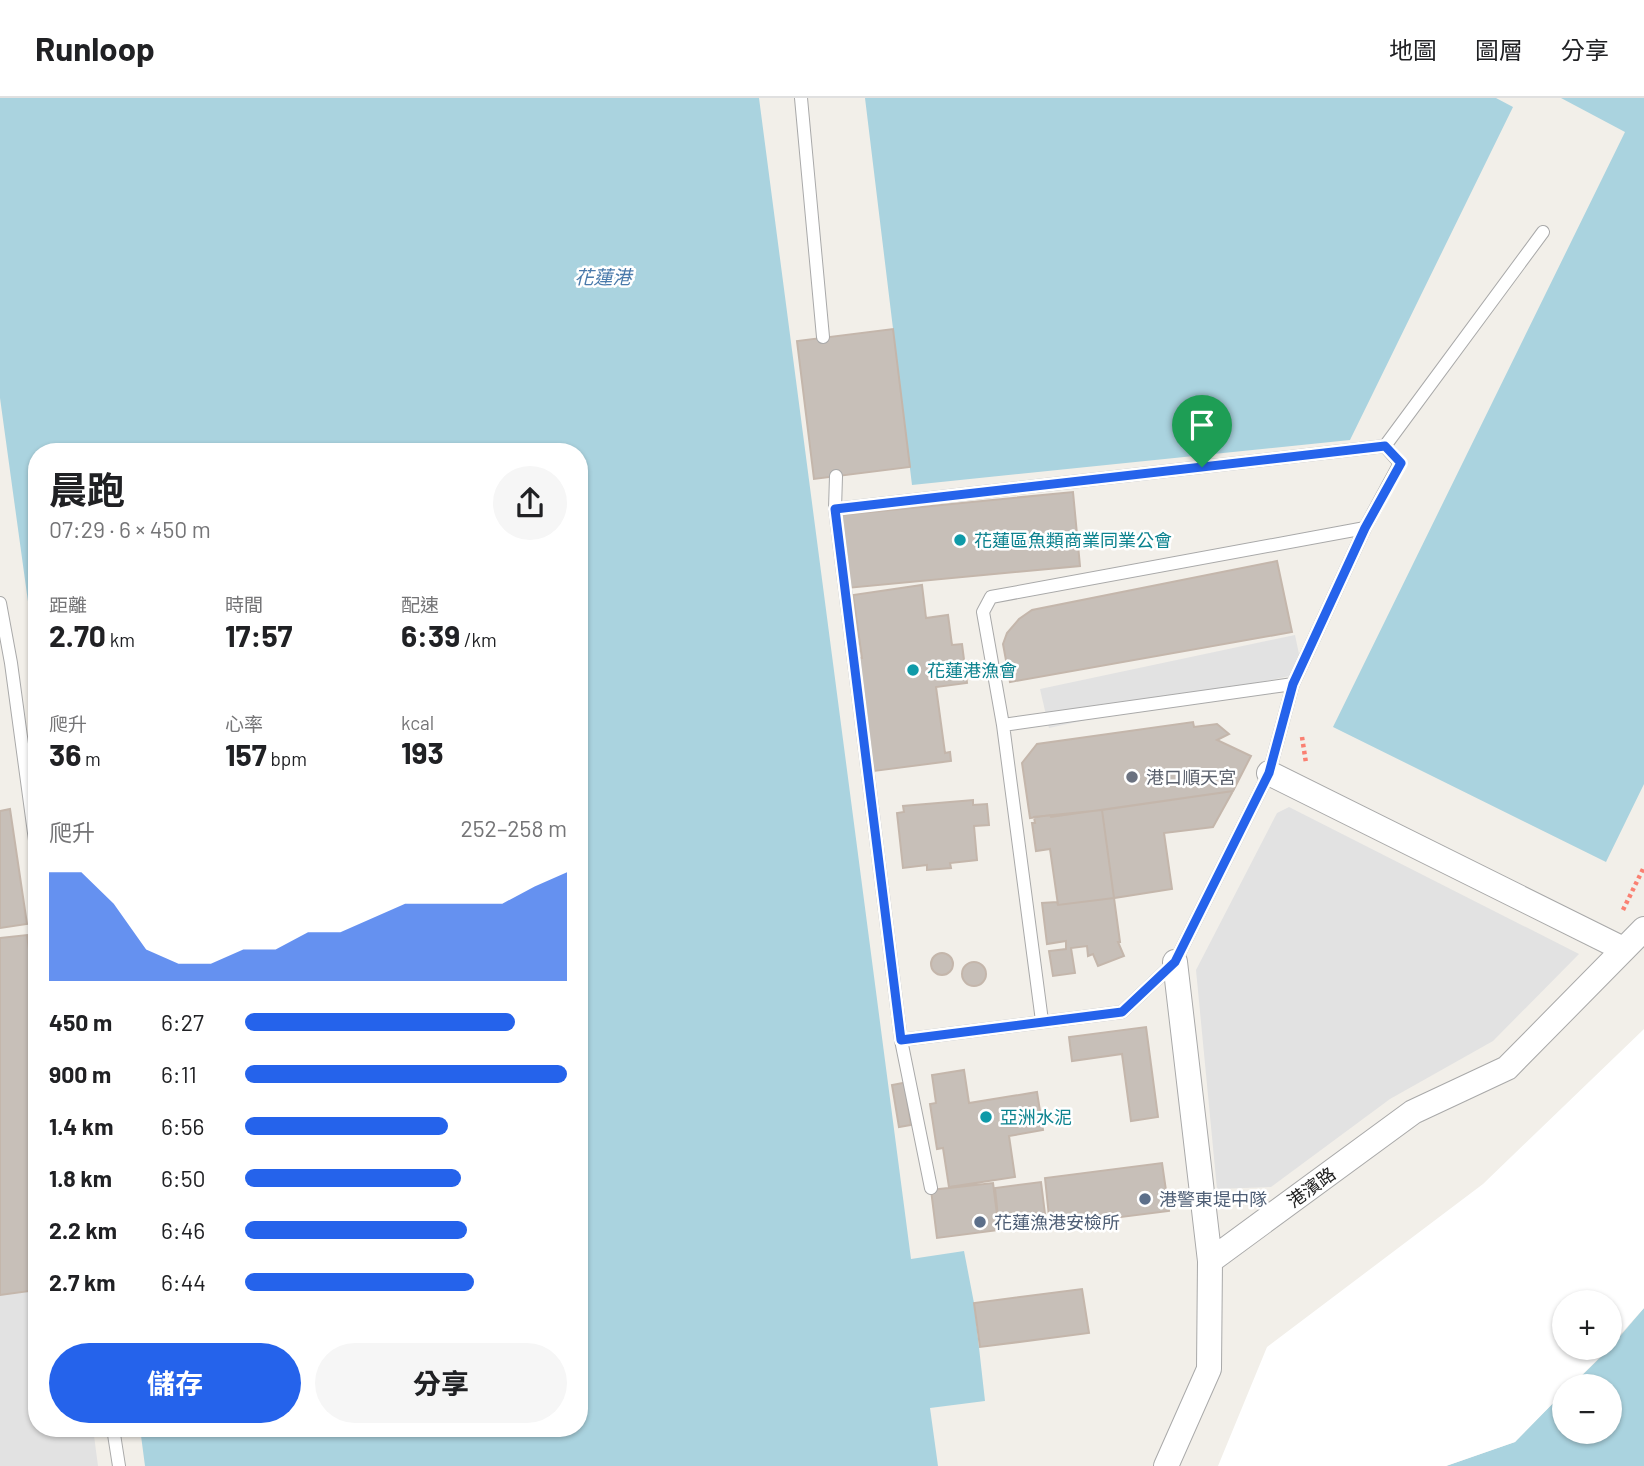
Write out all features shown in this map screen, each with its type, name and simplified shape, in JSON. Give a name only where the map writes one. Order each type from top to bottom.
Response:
[{"type":"street","points":[[1269,773],[1623,949]]},
{"type":"street","name":"港濱路","points":[[1210,1261],[1413,1112],[1507,1068],[1644,929]]},
{"type":"street","points":[[1166,1466],[1209,1368],[1210,1261],[1175,962]]},
{"type":"lane","points":[[802,98],[823,337]]},
{"type":"lane","points":[[835,509],[1385,446],[1543,232]]},
{"type":"lane","points":[[901,1040],[1122,1012],[1175,962],[1269,773],[1293,684],[1365,528],[1401,463],[1385,446]]},
{"type":"lane","points":[[835,476],[835,509],[901,1040],[931,1188]]},
{"type":"lane","points":[[1042,1021],[1003,725],[982,612],[990,597],[1365,528]]},
{"type":"lane","points":[[0,604],[28,789]]},
{"type":"lane","points":[[1003,725],[1293,684]]},
{"type":"lane","points":[[114,1437],[119,1466]]},
{"type":"path","points":[[1301,731],[1306,766]]},
{"type":"path","points":[[1618,921],[1644,867]]},
{"type":"shaded area","points":[[1295,635],[1303,673],[1049,728],[1040,689]]},
{"type":"shaded area","points":[[1289,807],[1579,954],[1493,1041],[1390,1099],[1271,1187],[1217,1189],[1196,970],[1277,813]]},
{"type":"shaded area","points":[[28,1291],[28,1437],[94,1437],[98,1466],[0,1466],[0,1295]]},
{"type":"water","name":"花蓮港","points":[[0,98],[759,98],[911,1259],[964,1251],[974,1303],[985,1401],[930,1408],[938,1466],[145,1466],[141,1437],[588,1437],[588,443],[28,443],[28,602],[0,398]]},
{"type":"water","points":[[865,98],[1496,98],[1513,107],[1350,440],[912,485]]},
{"type":"water","points":[[1561,98],[1644,98],[1644,784],[1606,862],[1333,727],[1625,132]]},
{"type":"water","points":[[1644,1308],[1644,1466],[1446,1466],[1515,1442],[1552,1404],[1552,1444],[1622,1444],[1622,1374],[1583,1374],[1598,1360],[1622,1360],[1622,1334]]},
{"type":"pier","points":[[1644,1029],[1644,1308],[1622,1333],[1622,1290],[1552,1290],[1552,1360],[1597,1360],[1583,1374],[1552,1374],[1552,1404],[1515,1442],[1446,1466],[1218,1466],[1267,1347],[1483,1184]]},
{"type":"building","points":[[893,329],[910,467],[814,479],[797,341]]},
{"type":"building","name":"花蓮區魚類商業同業公會","points":[[1073,492],[1080,566],[847,588],[840,515]]},
{"type":"building","points":[[1277,561],[1292,632],[1010,682],[1003,644],[1007,633],[1019,619],[1032,610]]},
{"type":"building","name":"花蓮港漁會","points":[[922,585],[926,618],[948,615],[952,645],[962,644],[967,683],[936,687],[945,753],[950,752],[951,761],[874,771],[858,658],[862,658],[853,595]]},
{"type":"building","name":"港口順天宮","points":[[1193,722],[1194,727],[1217,724],[1229,734],[1217,740],[1251,756],[1233,791],[1030,818],[1022,763],[1037,744]]},
{"type":"building","points":[[1233,791],[1213,827],[1164,833],[1172,889],[1114,898],[1102,810]]},
{"type":"building","points":[[973,800],[973,805],[987,804],[989,825],[974,826],[977,860],[950,863],[951,868],[927,870],[927,865],[903,868],[897,813],[904,812],[903,806]]},
{"type":"building","points":[[10,809],[27,924],[0,928],[0,811]]},
{"type":"building","points":[[1102,810],[1114,898],[1058,905],[1050,849],[1036,851],[1032,823],[1035,823],[1034,817]]},
{"type":"building","points":[[1114,898],[1118,942],[1124,956],[1098,966],[1093,954],[1088,956],[1087,946],[1071,948],[1075,973],[1053,976],[1049,951],[1066,949],[1066,941],[1047,944],[1042,903],[1057,902],[1058,905]]},
{"type":"building","points":[[27,935],[28,942],[28,1291],[0,1295],[0,938]]},
{"type":"building","points":[[938,953],[946,953],[953,960],[953,968],[946,975],[938,975],[931,968],[931,960]]},
{"type":"building","points":[[974,962],[982,966],[986,974],[982,982],[974,986],[966,982],[962,974],[966,966]]},
{"type":"building","points":[[1146,1027],[1158,1117],[1131,1121],[1122,1054],[1072,1061],[1069,1037]]},
{"type":"building","name":"亞洲水泥","points":[[964,1070],[969,1103],[1037,1092],[1043,1130],[1009,1136],[1015,1177],[949,1187],[943,1148],[937,1149],[930,1104],[936,1103],[932,1075]]},
{"type":"building","points":[[908,1082],[907,1100],[911,1125],[899,1127],[892,1085]]},
{"type":"building","points":[[1162,1163],[1169,1211],[1050,1226],[1045,1178]]},
{"type":"building","points":[[1041,1182],[1046,1222],[999,1227],[995,1188]]},
{"type":"building","points":[[993,1183],[999,1230],[937,1238],[931,1190]]},
{"type":"building","points":[[1082,1289],[1089,1333],[980,1347],[974,1303]]},
{"type":"place","name":"花蓮區魚類商業同業公會","points":[[960,540]]},
{"type":"place","name":"花蓮港漁會","points":[[913,670]]},
{"type":"place","name":"港口順天宮","points":[[1132,777]]},
{"type":"place","name":"亞洲水泥","points":[[986,1117]]},
{"type":"place","name":"港警東堤中隊","points":[[1145,1199]]},
{"type":"place","name":"花蓮漁港安檢所","points":[[980,1222]]},
{"type":"route","points":[[1385,446],[1401,463],[1365,528],[1293,684],[1269,773],[1175,962],[1122,1012],[901,1040],[835,509],[1202,467],[1385,446]]}]
